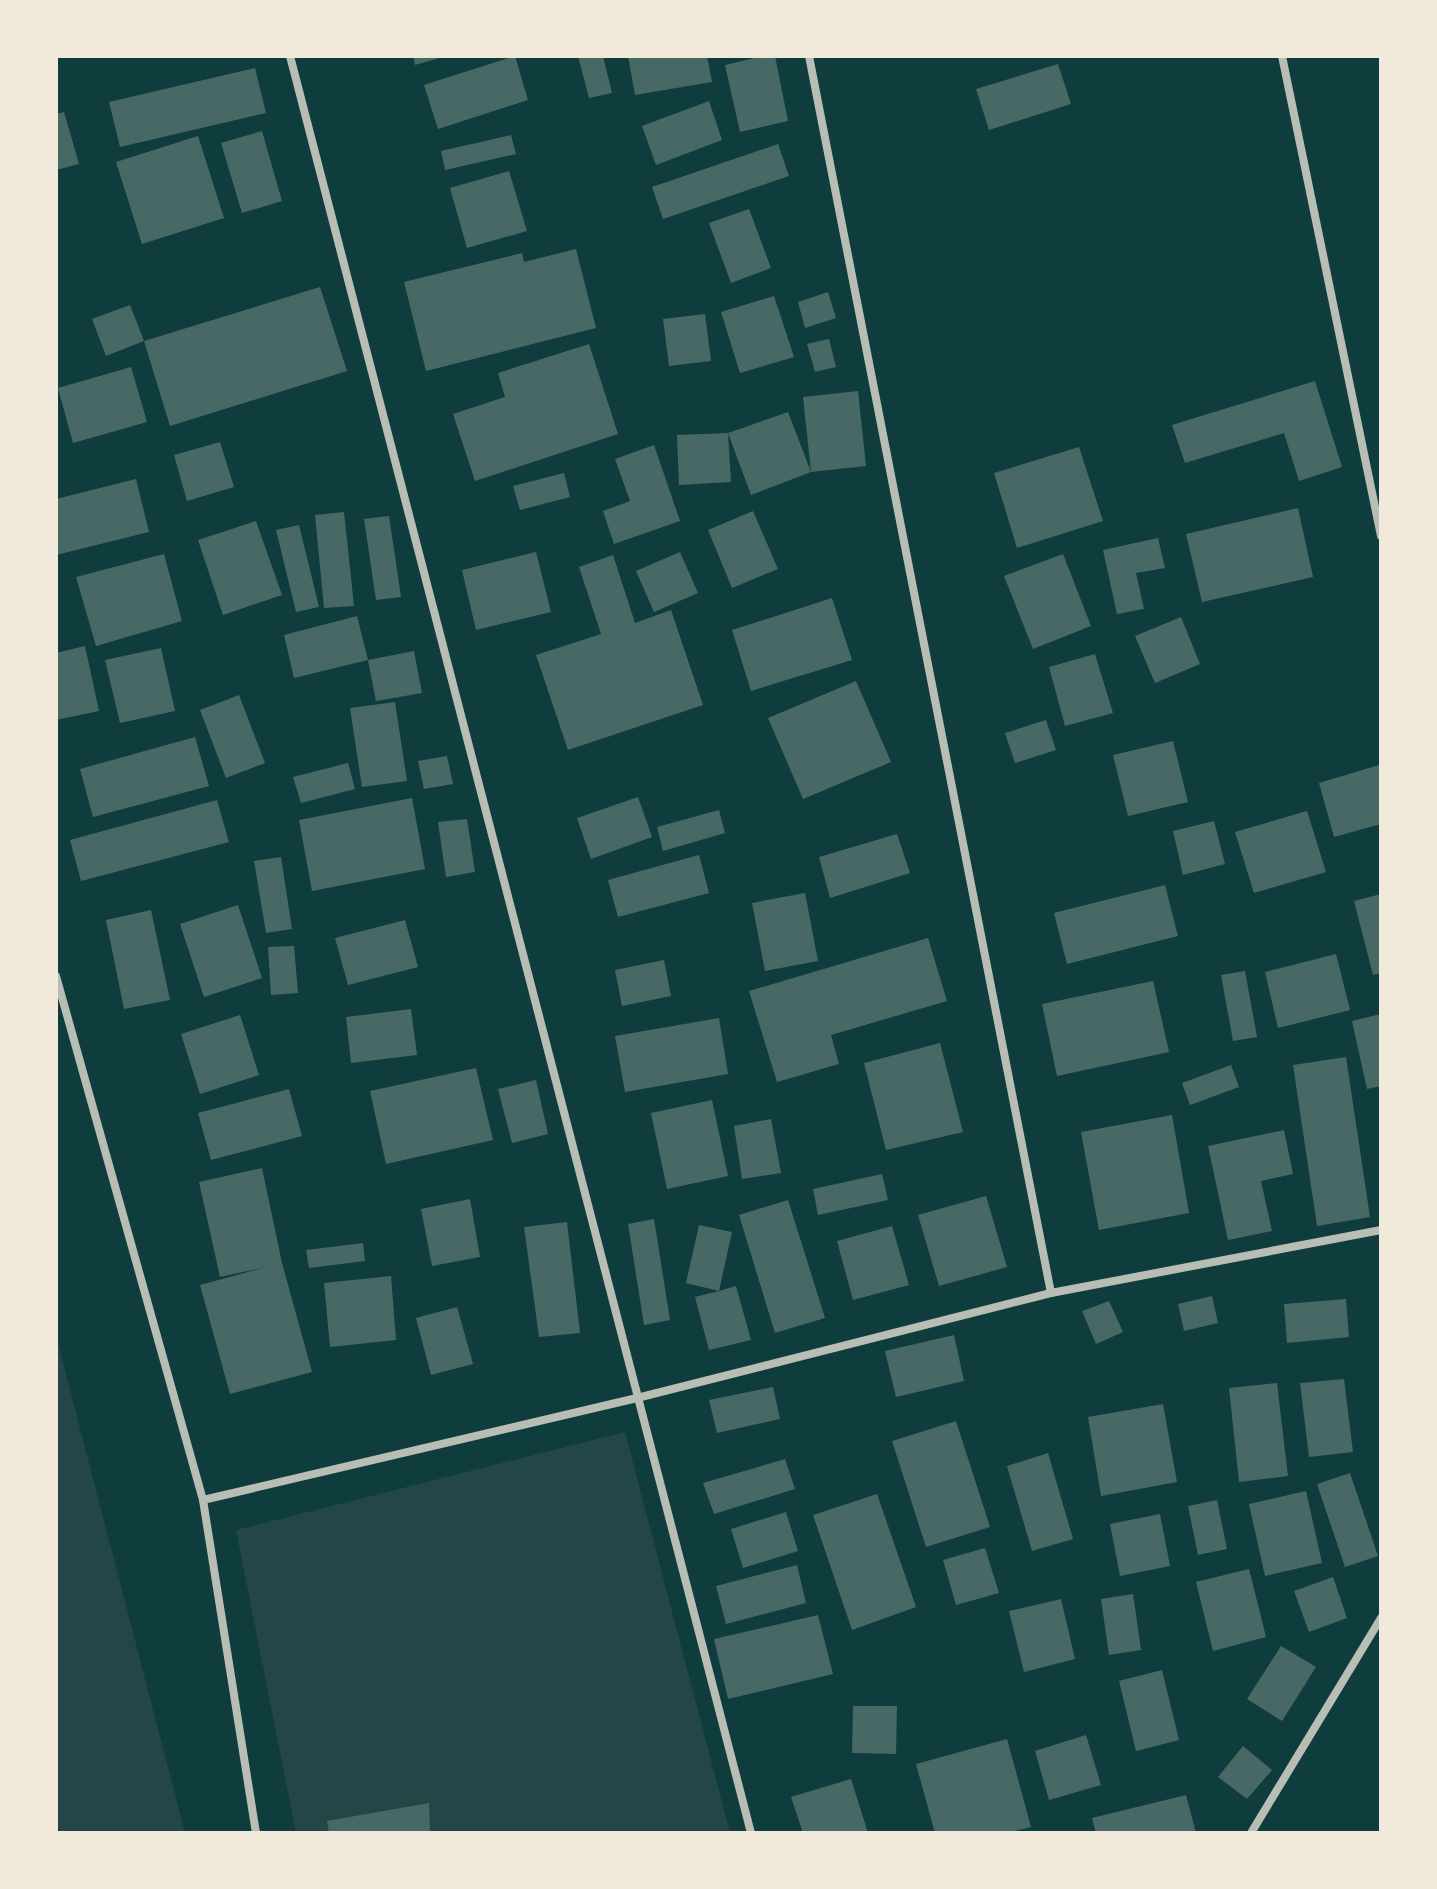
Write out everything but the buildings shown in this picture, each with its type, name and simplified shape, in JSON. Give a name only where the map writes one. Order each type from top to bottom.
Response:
[{"type":"street","points":[[290,56],[751,1833]]},
{"type":"street","points":[[809,56],[1051,1293]]},
{"type":"street","points":[[1282,56],[1381,536]]},
{"type":"street","points":[[56,976],[203,1500],[256,1833]]},
{"type":"street","points":[[203,1500],[637,1398],[1051,1293],[1381,1230]]},
{"type":"street","points":[[1251,1833],[1381,1618]]},
{"type":"shaded area","points":[[56,1336],[185,1833],[56,1833]]},
{"type":"shaded area","points":[[625,1432],[730,1833],[296,1833],[236,1530]]}]
